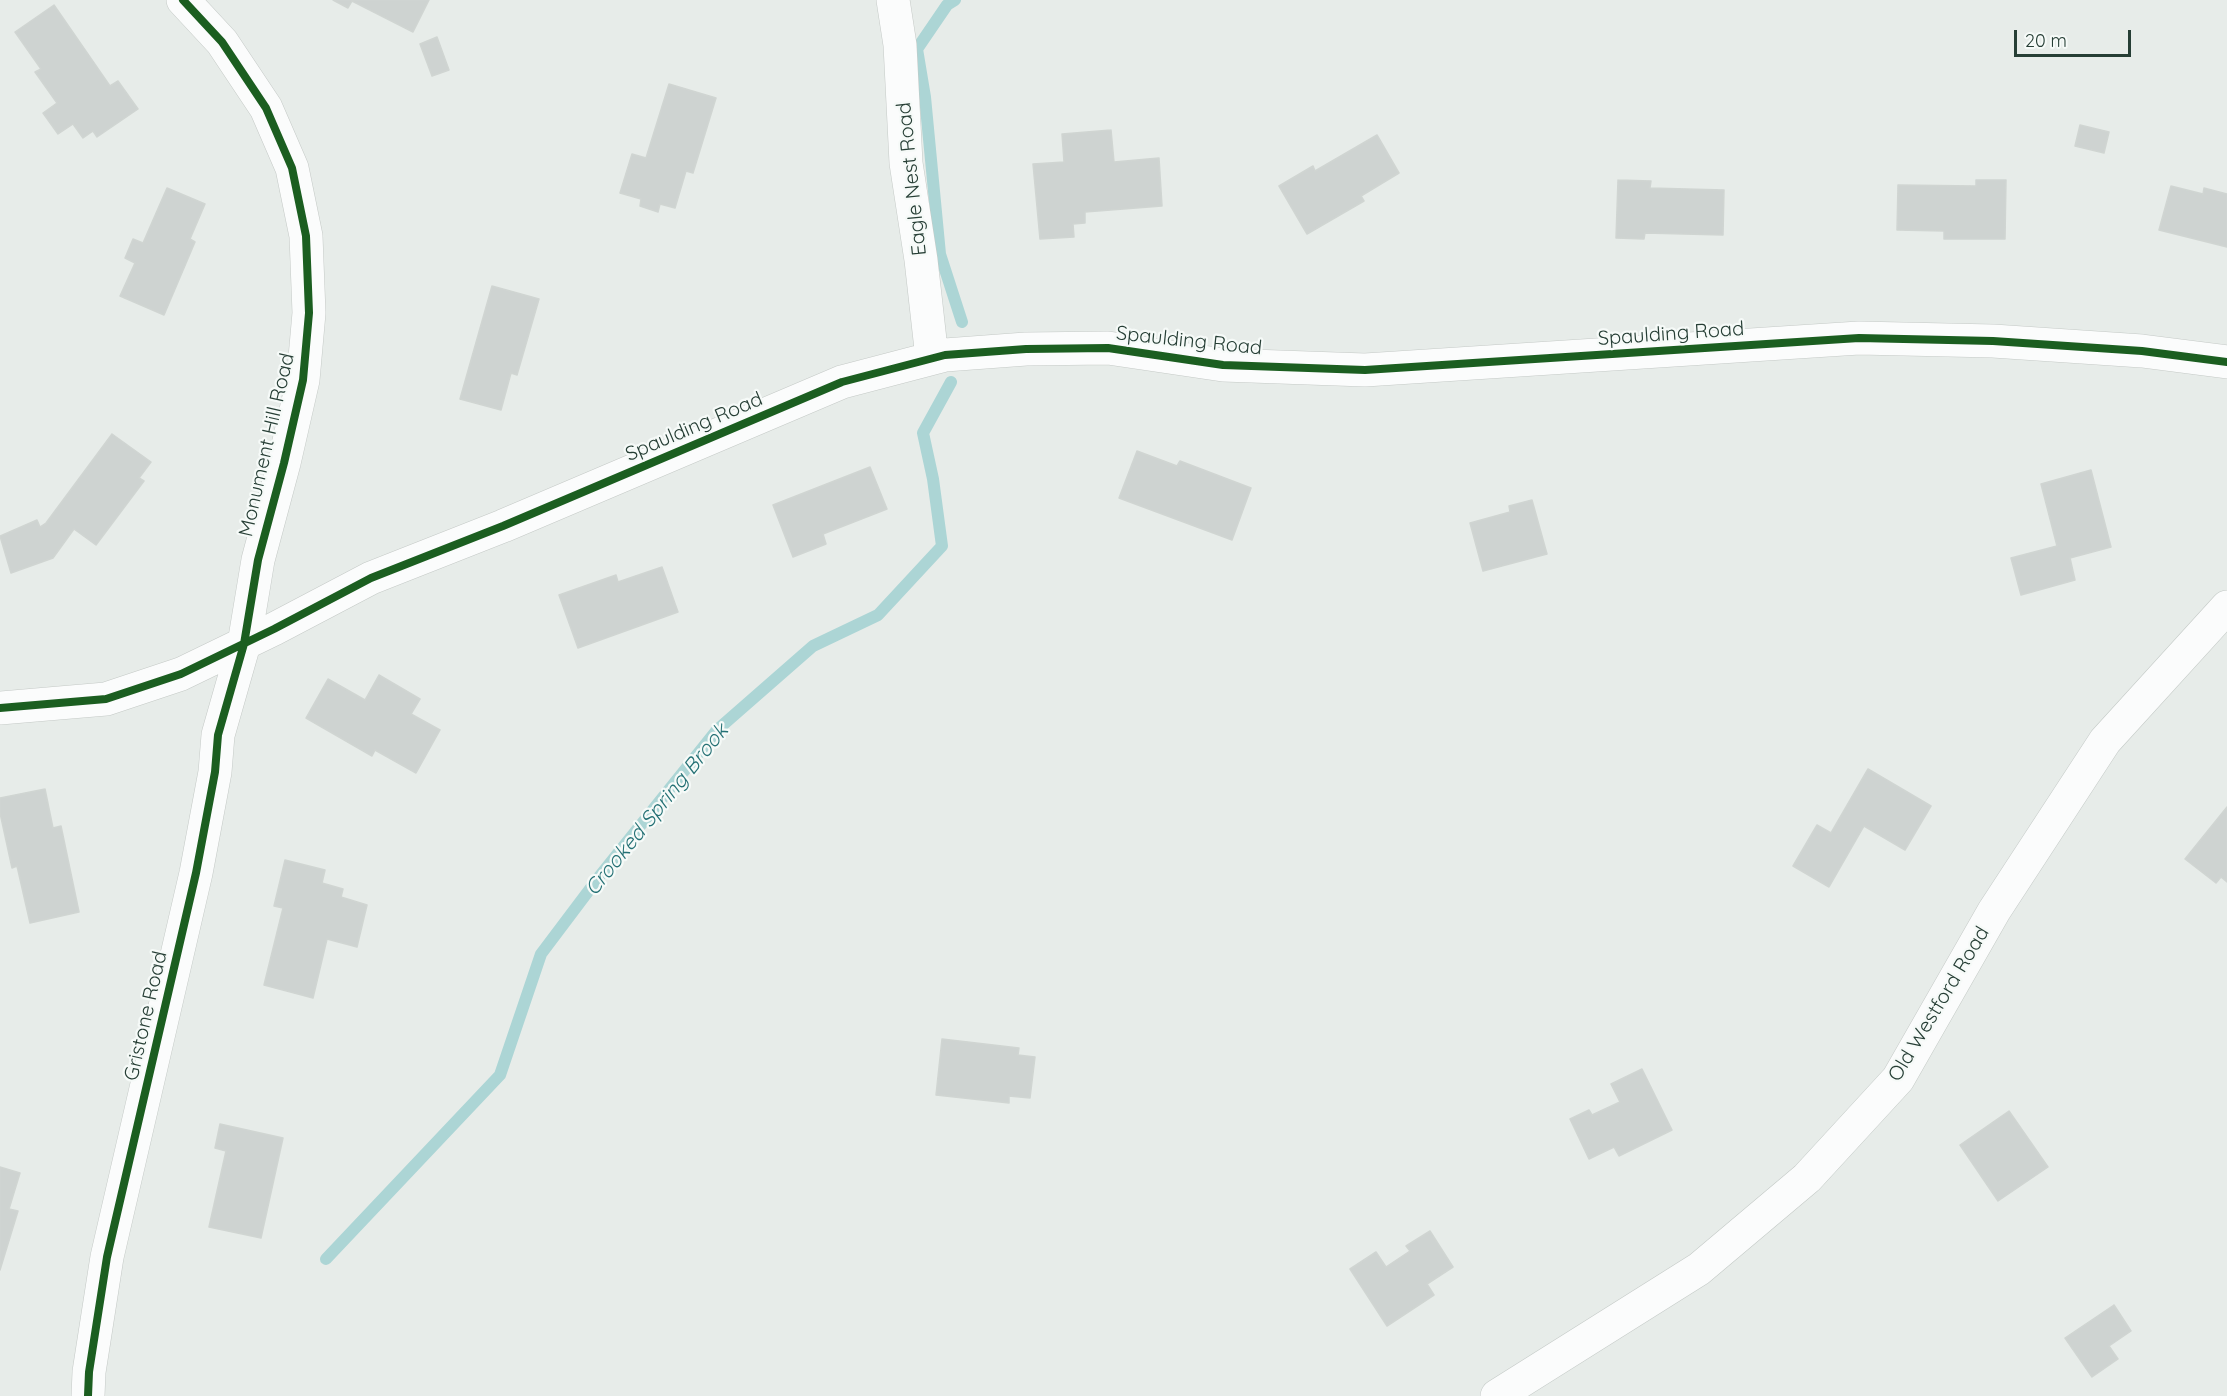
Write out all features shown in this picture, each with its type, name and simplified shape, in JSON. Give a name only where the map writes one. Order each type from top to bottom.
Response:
[{"type":"street","name":"Monument Hill Road","points":[[183,0],[222,42],[266,108],[292,168],[306,236],[309,313],[303,380],[258,560],[244,644]]},
{"type":"street","name":"Eagle Nest Road","points":[[893,0],[900,45],[906,163],[921,260],[932,358]]},
{"type":"street","name":"Spaulding Road","points":[[0,708],[106,699],[181,674],[371,578],[503,526],[842,382],[945,355],[1026,349],[1108,348],[1223,365],[1365,370],[1859,338],[1993,341],[2142,351],[2227,362]]},
{"type":"street","name":"Old Westford Road","points":[[1497,1396],[1699,1269],[1807,1178],[1898,1079],[1994,911],[2105,741],[2227,607]]},
{"type":"street","name":"Gristone Road","points":[[88,1396],[89,1372],[106,1257],[196,873],[215,772],[218,735],[244,644]]},
{"type":"building","points":[[333,0],[429,0],[413,32],[352,1],[348,8]]},
{"type":"building","points":[[54,5],[110,86],[118,81],[138,109],[97,137],[93,131],[83,138],[73,124],[58,134],[43,113],[57,103],[35,72],[41,69],[15,32]]},
{"type":"building","points":[[437,37],[449,70],[432,76],[420,44]]},
{"type":"building","points":[[669,84],[716,98],[693,173],[686,171],[675,208],[660,204],[658,212],[640,206],[641,199],[620,193],[632,154],[646,158]]},
{"type":"building","points":[[2080,125],[2109,132],[2104,153],[2075,146]]},
{"type":"building","points":[[1111,130],[1114,162],[1159,158],[1162,206],[1085,212],[1085,223],[1073,224],[1074,237],[1040,239],[1033,164],[1064,162],[1062,134]]},
{"type":"building","points":[[1377,135],[1399,173],[1361,196],[1364,201],[1307,234],[1279,186],[1313,166],[1315,171]]},
{"type":"building","points":[[1618,180],[1651,181],[1650,188],[1724,190],[1723,235],[1645,233],[1644,239],[1616,238]]},
{"type":"building","points":[[1976,180],[2006,180],[2005,239],[1944,239],[1944,231],[1897,230],[1898,185],[1976,186]]},
{"type":"building","points":[[2171,186],[2203,194],[2204,188],[2227,194],[2227,247],[2159,230]]},
{"type":"building","points":[[167,188],[205,204],[190,239],[195,242],[164,315],[120,296],[135,263],[125,258],[133,239],[143,243]]},
{"type":"building","points":[[492,286],[539,299],[517,375],[511,373],[501,410],[460,399]]},
{"type":"building","points":[[112,434],[151,462],[139,478],[144,481],[96,545],[74,529],[53,558],[11,573],[0,536],[37,520],[40,527],[46,523]]},
{"type":"building","points":[[1137,451],[1177,466],[1180,461],[1251,488],[1232,540],[1119,498]]},
{"type":"building","points":[[870,467],[887,509],[823,534],[826,544],[793,557],[773,505]]},
{"type":"building","points":[[2091,470],[2111,547],[2070,558],[2075,580],[2021,595],[2011,558],[2057,546],[2041,484]]},
{"type":"building","points":[[1532,500],[1547,554],[1483,571],[1470,523],[1510,512],[1509,506]]},
{"type":"building","points":[[662,567],[678,612],[578,648],[559,595],[616,575],[618,582]]},
{"type":"building","points":[[379,675],[420,699],[411,714],[440,730],[416,773],[375,750],[372,756],[306,718],[328,679],[365,700]]},
{"type":"building","points":[[1868,769],[1931,806],[1905,850],[1864,826],[1829,887],[1793,866],[1817,825],[1831,833]]},
{"type":"building","points":[[45,789],[53,828],[61,826],[79,912],[30,923],[17,866],[12,868],[0,813],[0,798]]},
{"type":"building","points":[[2227,807],[2227,882],[2221,877],[2216,883],[2185,859]]},
{"type":"building","points":[[285,860],[325,870],[322,883],[343,889],[341,897],[367,905],[357,947],[327,939],[313,998],[264,985],[283,908],[274,906]]},
{"type":"building","points":[[942,1039],[1019,1048],[1018,1055],[1035,1057],[1030,1098],[1009,1096],[1009,1103],[936,1095]]},
{"type":"building","points":[[1642,1069],[1672,1130],[1619,1156],[1614,1147],[1589,1159],[1570,1119],[1589,1110],[1592,1115],[1620,1102],[1611,1084]]},
{"type":"building","points":[[2009,1111],[2048,1167],[1998,1201],[1960,1145]]},
{"type":"building","points":[[220,1124],[283,1138],[261,1238],[209,1227],[226,1151],[215,1148]]},
{"type":"building","points":[[0,1167],[20,1173],[9,1209],[18,1211],[0,1270]]},
{"type":"building","points":[[1430,1231],[1453,1267],[1427,1284],[1434,1295],[1387,1326],[1350,1269],[1376,1252],[1386,1267],[1410,1251],[1406,1246]]},
{"type":"building","points":[[2114,1305],[2131,1331],[2109,1346],[2118,1359],[2092,1377],[2065,1338]]},
{"type":"waterway","name":"Crooked Spring Brook","points":[[955,0],[947,5],[917,49],[925,97],[940,254],[962,322]]},
{"type":"waterway","name":"Crooked Spring Brook","points":[[326,1259],[500,1075],[541,954],[599,877],[717,730],[813,646],[878,615],[942,546],[933,479],[923,433],[951,382]]},
{"type":"cycle path","points":[[88,1396],[89,1372],[107,1257],[196,873],[215,772],[218,735],[244,644],[258,560],[303,380],[309,313],[306,236],[292,168],[266,108],[222,42],[183,0]]},
{"type":"cycle path","points":[[0,708],[106,699],[181,674],[371,578],[503,526],[842,382],[945,355],[1026,349],[1108,348],[1223,365],[1365,370],[1859,338],[1993,341],[2142,351],[2227,362]]}]
